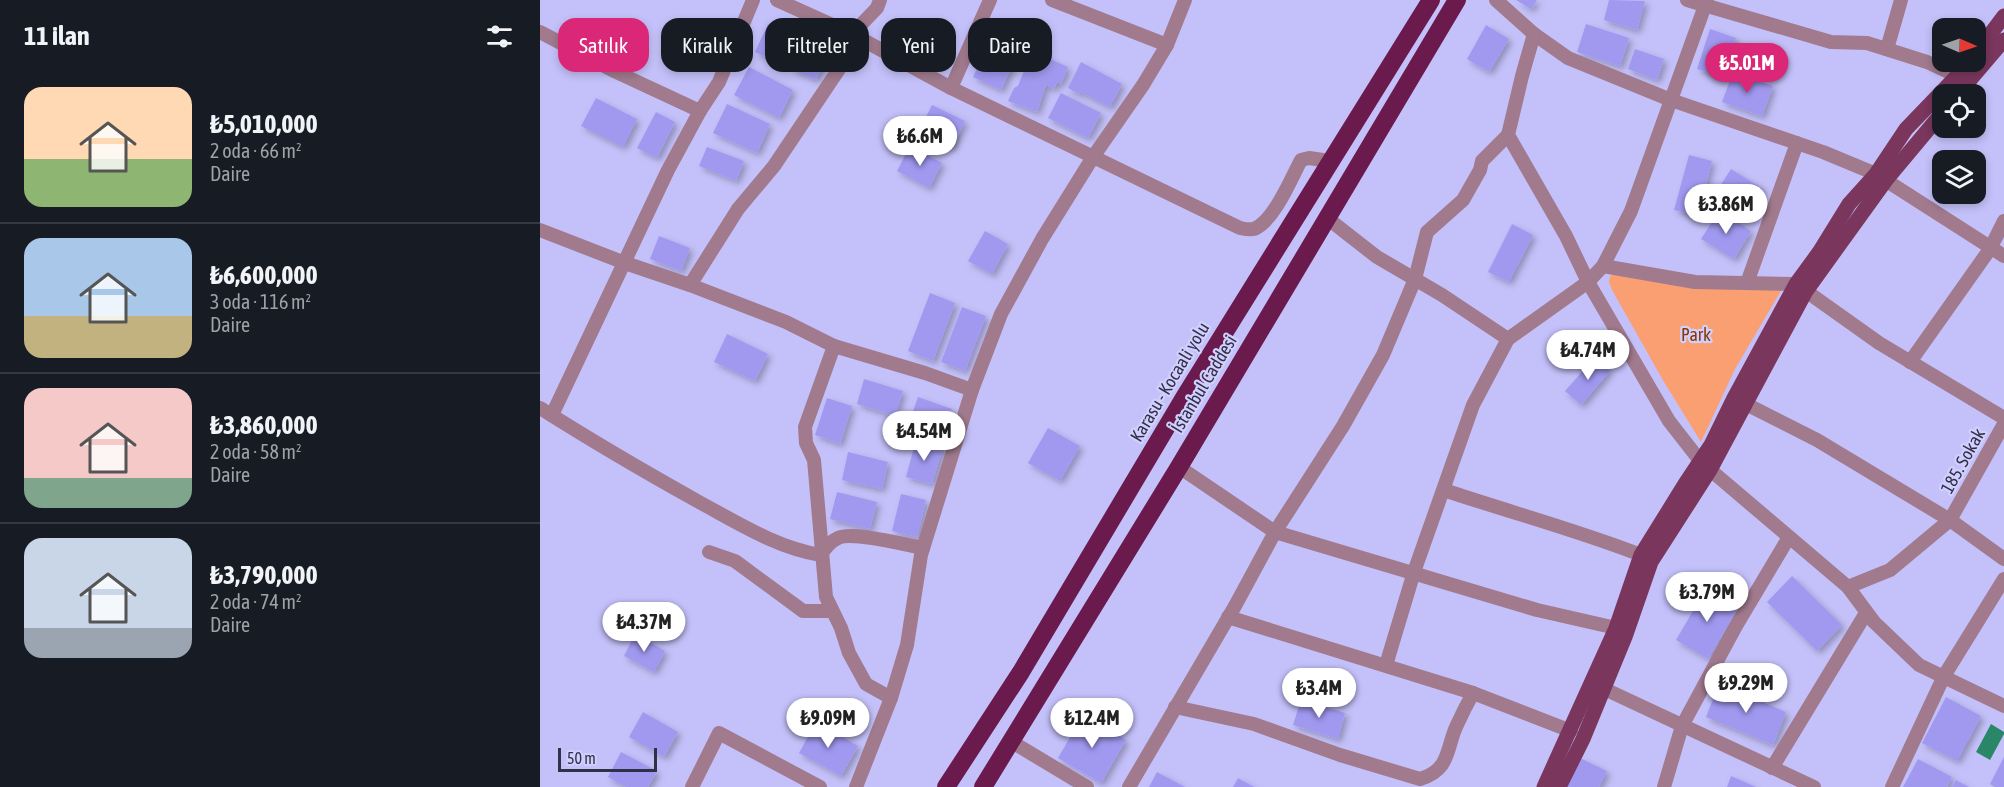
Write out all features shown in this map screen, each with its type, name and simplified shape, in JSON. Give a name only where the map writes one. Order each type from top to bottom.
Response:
[{"type":"highway","name":"Karasu - Kocaali yolu","points":[[946,787],[1021,672],[1185,396],[1431,0]]},
{"type":"highway","name":"İstanbul Caddesi","points":[[983,787],[1179,467],[1457,0]]},
{"type":"main road","points":[[1986,40],[2004,16]]},
{"type":"main road","points":[[1967,84],[2004,40]]},
{"type":"main road","points":[[1881,177],[1906,129],[1961,72]]},
{"type":"main road","points":[[1544,787],[1571,731],[1625,638],[1651,562],[1706,466],[1820,251],[1849,204],[1881,177],[1932,123]]},
{"type":"main road","points":[[1559,787],[1583,739],[1616,628],[1641,555],[1684,484],[1706,466]]},
{"type":"street","points":[[753,0],[719,82],[700,111],[668,170],[625,263],[546,412],[752,531],[801,552],[822,555]]},
{"type":"street","points":[[777,0],[817,18]]},
{"type":"street","points":[[867,18],[877,8],[880,0]]},
{"type":"street","points":[[951,88],[990,0]]},
{"type":"street","points":[[1052,0],[1167,45]]},
{"type":"street","points":[[856,787],[891,698],[907,645],[923,548],[972,390],[1001,314],[1042,239],[1167,45],[1185,0]]},
{"type":"street","points":[[1496,0],[1534,34],[1568,58],[1671,99],[1797,143],[1881,177],[2004,256]]},
{"type":"street","points":[[1687,0],[1706,3],[1831,42],[1867,43],[1927,62],[1958,76]]},
{"type":"street","points":[[1887,49],[1901,0]]},
{"type":"street","points":[[1386,666],[1414,572],[1473,405],[1508,339],[1588,282],[1603,266],[1631,210],[1706,3]]},
{"type":"street","points":[[540,32],[614,71],[700,111]]},
{"type":"street","points":[[1129,787],[1275,532],[1344,426],[1383,355],[1415,279],[1427,232],[1462,200],[1480,170],[1482,161],[1508,135],[1534,34]]},
{"type":"street","points":[[869,43],[951,88],[1240,228],[1251,230],[1262,225],[1274,210],[1301,160],[1309,158],[1330,161]]},
{"type":"street","points":[[690,285],[738,209],[774,166],[837,72]]},
{"type":"street","points":[[1508,135],[1566,236],[1588,282],[1669,421],[1706,466],[1848,587],[1874,622],[1919,665],[2004,706]]},
{"type":"street","points":[[1747,283],[1797,143]]},
{"type":"street","points":[[1327,218],[1377,257],[1508,339]]},
{"type":"street","points":[[1910,362],[1990,249],[2004,221]]},
{"type":"street","points":[[540,230],[786,322],[834,346],[925,373],[972,390]]},
{"type":"street","points":[[1603,266],[1695,282],[1801,287],[1879,344],[2004,418]]},
{"type":"street","points":[[834,346],[805,427],[806,443],[814,460],[826,597],[841,628],[849,653],[866,684],[891,698]]},
{"type":"street","points":[[1740,401],[1817,440],[1950,520],[1890,570],[1848,587]]},
{"type":"street","name":"185. Sokak","points":[[2004,424],[1950,520],[2004,559]]},
{"type":"street","points":[[1179,467],[1275,532],[1537,610],[1616,628]]},
{"type":"street","points":[[1444,490],[1504,511],[1598,538],[1641,555]]},
{"type":"street","points":[[822,555],[836,538],[849,536],[923,548]]},
{"type":"street","points":[[1664,787],[1682,726],[1736,626],[1790,537]]},
{"type":"street","points":[[709,552],[735,561],[803,611],[832,611]]},
{"type":"street","points":[[1892,787],[1944,676],[2004,579]]},
{"type":"street","points":[[1772,768],[1866,613]]},
{"type":"street","points":[[1228,617],[1473,693],[1571,731]]},
{"type":"street","points":[[1598,686],[1772,768],[1789,782],[1814,787]]},
{"type":"street","points":[[1175,707],[1254,724],[1340,755],[1420,779],[1430,776],[1446,759],[1455,729],[1473,693]]},
{"type":"street","points":[[692,787],[719,733],[820,787]]},
{"type":"street","points":[[1012,742],[1087,787]]},
{"type":"green space","name":"Park","points":[[1618,273],[1782,289],[1735,369],[1701,442],[1612,290],[1609,282],[1610,276]]},
{"type":"shaded area","points":[[1991,724],[2004,734],[1990,760],[1976,752]]},
{"type":"building","points":[[1516,0],[1537,0],[1531,9]]},
{"type":"building","points":[[1609,0],[1645,1],[1637,30],[1604,20]]},
{"type":"building","points":[[1586,24],[1629,38],[1620,66],[1577,52]]},
{"type":"building","points":[[1486,25],[1509,39],[1489,72],[1467,59]]},
{"type":"building","points":[[1710,29],[1736,38],[1723,77],[1697,69]]},
{"type":"building","points":[[765,30],[765,57],[755,52]]},
{"type":"building","points":[[1635,49],[1664,59],[1657,80],[1628,69]]},
{"type":"building","points":[[1052,60],[1068,67],[1061,84],[1057,82],[1054,89],[1046,85],[1037,112],[1008,101],[1014,88],[1018,86],[1024,72],[1052,72]]},
{"type":"building","points":[[1081,62],[1122,84],[1110,107],[1068,88]]},
{"type":"building","points":[[753,69],[793,90],[779,118],[734,95],[746,72],[753,72]]},
{"type":"building","points":[[799,72],[820,72],[816,80]]},
{"type":"building","points":[[975,72],[1009,72],[1001,90],[973,77]]},
{"type":"building","points":[[1733,72],[1773,86],[1762,116],[1722,102]]},
{"type":"building","points":[[1061,93],[1101,113],[1088,138],[1048,118]]},
{"type":"building","points":[[596,98],[637,119],[623,147],[581,126]]},
{"type":"building","points":[[727,104],[770,124],[757,153],[713,133]]},
{"type":"building","points":[[932,105],[965,121],[952,148],[919,131]]},
{"type":"building","points":[[656,112],[675,122],[657,158],[637,148]]},
{"type":"building","points":[[910,146],[942,163],[929,188],[897,171]]},
{"type":"building","points":[[707,147],[744,161],[736,181],[699,166]]},
{"type":"building","points":[[1689,155],[1712,161],[1698,216],[1674,210]]},
{"type":"building","points":[[1731,169],[1763,189],[1745,217],[1713,197]]},
{"type":"building","points":[[1719,211],[1751,231],[1734,259],[1701,239]]},
{"type":"building","points":[[1512,224],[1533,235],[1509,282],[1488,272]]},
{"type":"building","points":[[985,231],[1008,244],[992,274],[968,261]]},
{"type":"building","points":[[659,236],[690,248],[681,271],[650,259]]},
{"type":"building","points":[[930,293],[955,303],[933,361],[908,351]]},
{"type":"building","points":[[962,307],[986,316],[965,371],[941,362]]},
{"type":"building","points":[[727,334],[768,354],[755,381],[714,362]]},
{"type":"building","points":[[1595,357],[1610,371],[1581,405],[1565,391]]},
{"type":"building","points":[[864,379],[903,391],[895,416],[857,404]]},
{"type":"building","points":[[918,397],[952,409],[943,435],[909,423]]},
{"type":"building","points":[[827,398],[852,406],[840,444],[815,435]]},
{"type":"building","points":[[1048,428],[1080,446],[1060,481],[1028,463]]},
{"type":"building","points":[[916,440],[943,447],[932,484],[906,477]]},
{"type":"building","points":[[848,452],[888,462],[882,489],[842,480]]},
{"type":"building","points":[[837,492],[877,502],[870,529],[830,519]]},
{"type":"building","points":[[901,494],[926,500],[917,537],[892,531]]},
{"type":"building","points":[[1792,576],[1842,625],[1817,651],[1767,602]]},
{"type":"building","points":[[1707,587],[1739,606],[1708,659],[1676,640]]},
{"type":"building","points":[[635,634],[665,651],[654,672],[624,656]]},
{"type":"building","points":[[1719,684],[1786,712],[1773,745],[1706,717]]},
{"type":"building","points":[[1946,697],[1981,716],[1957,761],[1922,743]]},
{"type":"building","points":[[1301,700],[1345,713],[1338,739],[1293,725]]},
{"type":"building","points":[[643,712],[678,732],[664,757],[629,737]]},
{"type":"building","points":[[1083,715],[1126,740],[1101,783],[1058,758]]},
{"type":"building","points":[[816,722],[858,746],[841,776],[799,753]]},
{"type":"building","points":[[621,752],[657,771],[648,787],[626,787],[608,777]]},
{"type":"building","points":[[2004,757],[2004,787],[1995,787],[1990,784]]},
{"type":"building","points":[[1580,758],[1607,771],[1599,787],[1566,787]]},
{"type":"building","points":[[1918,759],[1952,777],[1947,787],[1903,787]]},
{"type":"building","points":[[1157,772],[1185,787],[1149,787]]},
{"type":"building","points":[[1731,776],[1756,787],[1727,787]]},
{"type":"building","points":[[1238,778],[1254,787],[1233,787]]},
{"type":"building","points":[[1956,780],[1969,787],[1952,787]]}]
